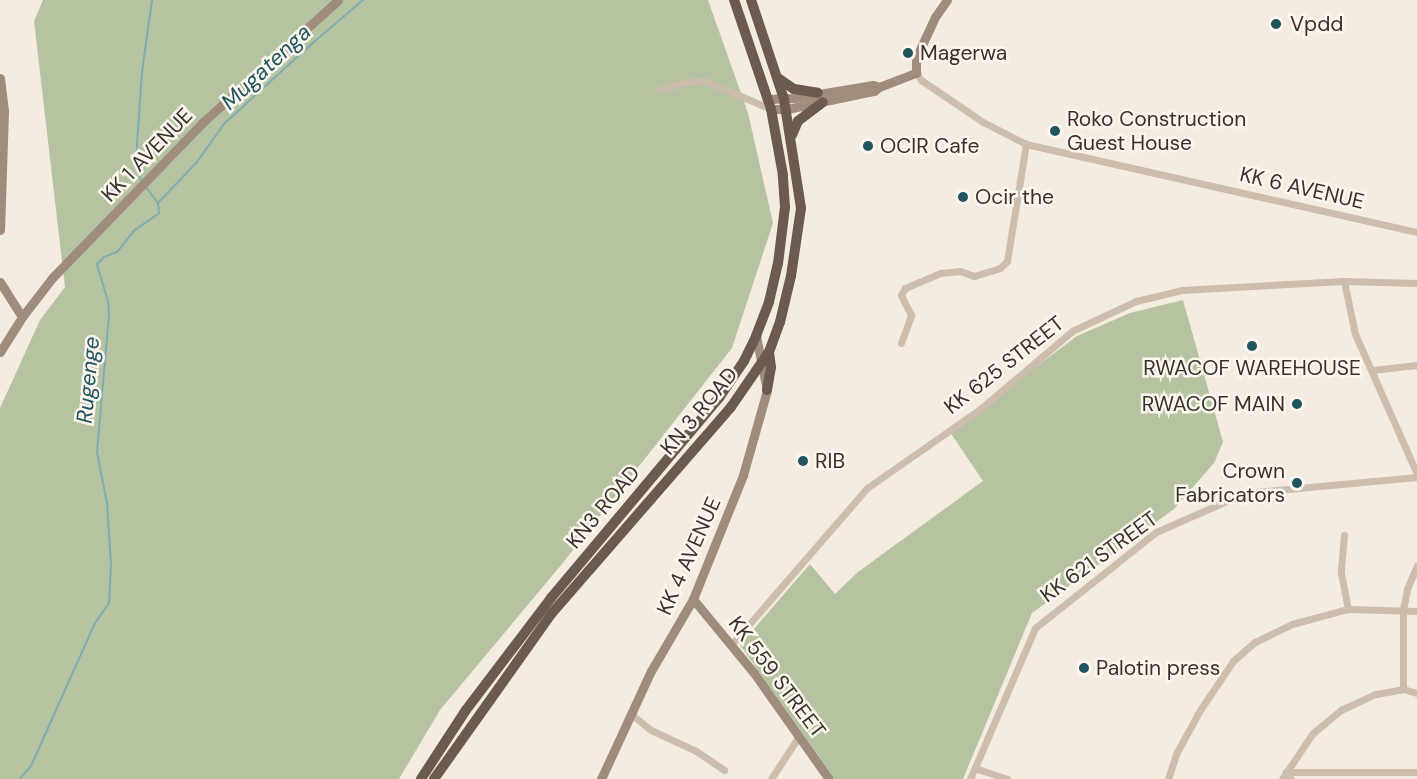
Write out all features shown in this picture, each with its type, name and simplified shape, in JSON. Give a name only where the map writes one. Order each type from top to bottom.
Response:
[{"type":"highway","name":"KN3 ROAD","points":[[421,779],[466,710],[550,598],[719,398],[744,361],[756,336],[769,302],[784,218],[783,175],[769,104],[734,0]]},
{"type":"highway","name":"KN 3 ROAD","points":[[435,779],[552,613],[732,407],[769,352],[783,310],[799,224],[798,176],[786,104],[751,0]]},
{"type":"highway","points":[[775,75],[794,89],[820,97],[798,122],[791,135]]},
{"type":"highway","points":[[751,381],[767,386],[771,367],[769,352]]},
{"type":"main road","name":"KK 1 AVENUE","points":[[0,352],[22,317],[52,278],[202,123],[338,0]]},
{"type":"main road","points":[[769,104],[786,104],[820,97],[874,92],[879,87],[916,73],[916,58],[935,17],[947,0]]},
{"type":"main road","points":[[0,78],[3,111],[0,230]]},
{"type":"main road","points":[[0,282],[22,317]]},
{"type":"main road","points":[[756,336],[767,386]]},
{"type":"main road","name":"KK 4 AVENUE","points":[[602,779],[651,671],[693,599],[735,497],[767,386]]},
{"type":"main road","name":"KK 559 STREET","points":[[693,599],[800,736],[829,779]]},
{"type":"street","name":"KK 6 AVENUE","points":[[916,73],[921,80],[983,122],[1026,144],[1417,232]]},
{"type":"street","points":[[658,90],[686,82],[705,81],[746,98],[769,104]]},
{"type":"street","points":[[901,343],[911,315],[901,295],[905,288],[941,273],[960,271],[974,276],[1000,268],[1007,261],[1026,144]]},
{"type":"street","points":[[1344,280],[1353,326],[1417,476]]},
{"type":"street","name":"KK 625 STREET","points":[[731,645],[867,488],[979,410],[1072,331],[1136,301],[1182,290],[1344,280],[1417,283]]},
{"type":"street","points":[[1372,370],[1417,365]]},
{"type":"street","name":"KK 621 STREET","points":[[970,779],[1035,628],[1156,532],[1245,493],[1417,476]]},
{"type":"street","points":[[1344,535],[1341,573],[1348,609]]},
{"type":"street","points":[[1403,689],[1403,610],[1407,589],[1417,566]]},
{"type":"street","points":[[1168,779],[1176,754],[1200,710],[1233,661],[1256,642],[1278,630],[1348,609],[1417,611]]},
{"type":"street","points":[[1284,776],[1312,734],[1341,710],[1376,694],[1403,689],[1417,693]]},
{"type":"street","points":[[631,714],[651,730],[696,751],[724,770]]},
{"type":"street","points":[[771,779],[800,736]]},
{"type":"street","points":[[975,768],[1007,779]]},
{"type":"street","points":[[1284,776],[1417,772]]},
{"type":"street","points":[[1284,776],[1292,779]]},
{"type":"green space","points":[[43,0],[708,0],[748,113],[773,223],[732,348],[562,564],[440,710],[399,779],[0,779],[0,408],[40,320],[65,287],[34,21]]},
{"type":"green space","points":[[1183,300],[1223,442],[1214,463],[1174,509],[1032,613],[963,779],[835,779],[740,645],[810,564],[835,594],[858,572],[983,481],[950,432],[1077,336],[1130,313]]},
{"type":"waterway","name":"Rugenge","points":[[141,181],[136,164],[137,144],[142,72],[152,0]]},
{"type":"waterway","name":"Mugatenga","points":[[158,203],[197,162],[224,124],[363,0]]},
{"type":"waterway","name":"Rugenge","points":[[20,779],[31,766],[95,623],[109,603],[111,565],[107,503],[97,452],[109,314],[108,301],[97,264],[104,257],[117,252],[135,230],[159,213],[158,203],[145,186]]},
{"type":"place","name":"Vpdd","points":[[1276,24]]},
{"type":"place","name":"Magerwa","points":[[908,53]]},
{"type":"place","name":"Roko Construction Guest House","points":[[1055,131]]},
{"type":"place","name":"OCIR Cafe","points":[[868,146]]},
{"type":"place","name":"Ocir the","points":[[963,197]]},
{"type":"place","name":"RWACOF WAREHOUSE","points":[[1252,346]]},
{"type":"place","name":"RWACOF MAIN","points":[[1297,404]]},
{"type":"place","name":"RIB","points":[[803,461]]},
{"type":"place","name":"Crown Fabricators","points":[[1297,483]]},
{"type":"place","name":"Palotin press","points":[[1084,668]]}]
